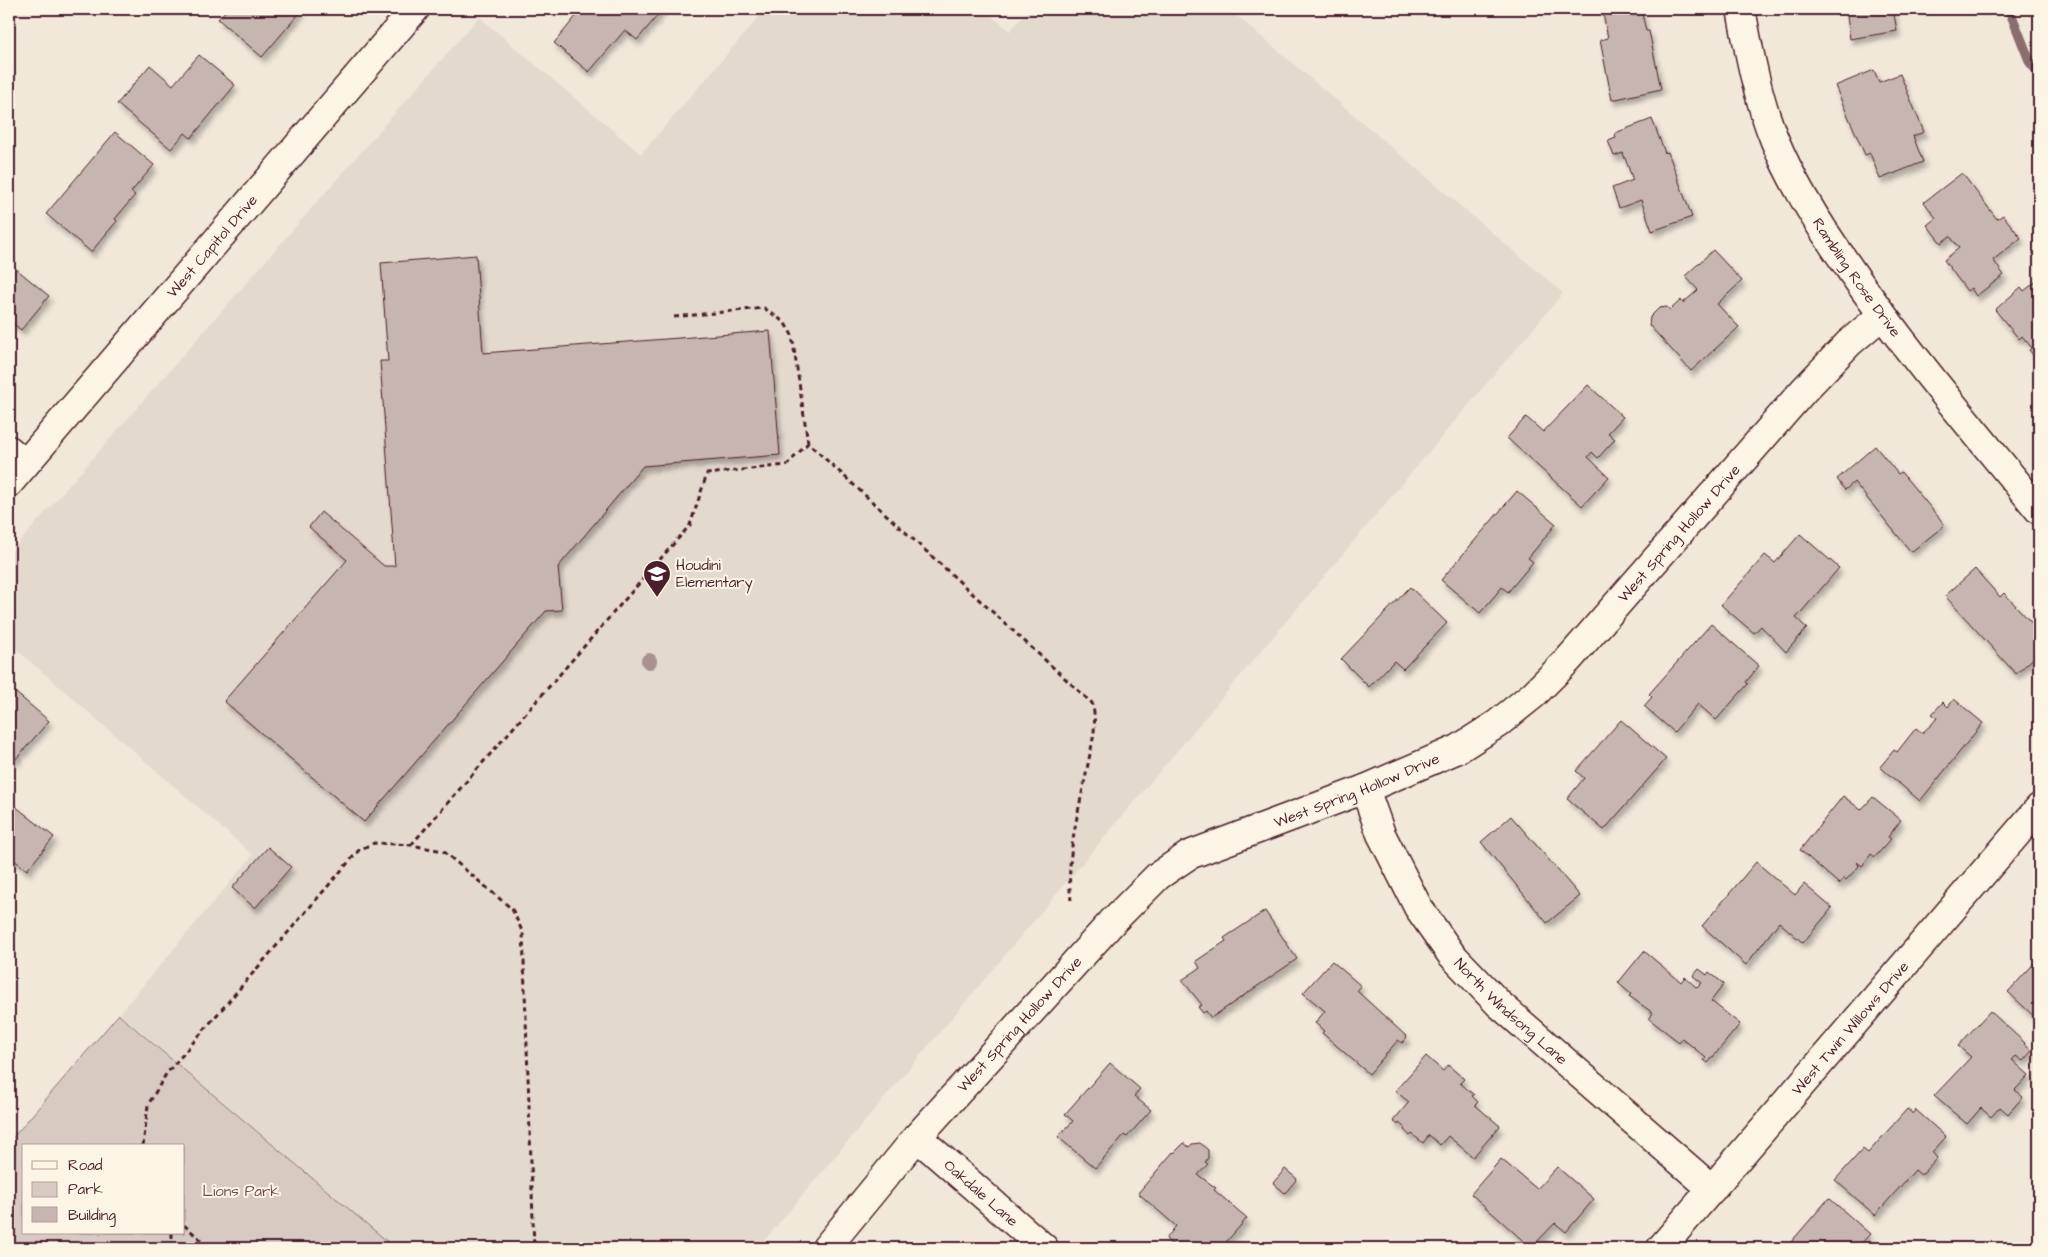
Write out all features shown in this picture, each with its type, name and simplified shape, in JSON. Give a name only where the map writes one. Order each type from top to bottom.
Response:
[{"type":"street","name":"West Capitol Drive","points":[[14,466],[203,254],[415,9]]},
{"type":"street","name":"Rambling Rose Drive","points":[[1741,9],[1759,89],[1774,139],[1804,199],[1881,316],[2039,510]]},
{"type":"street","name":"West Spring Hollow Drive","points":[[826,1248],[918,1137],[1114,920],[1158,876],[1189,855],[1365,789],[1458,749],[1497,724],[1533,695],[1569,659],[1804,390],[1849,343],[1881,316]]},
{"type":"street","name":"North Windsong Lane","points":[[1365,789],[1381,834],[1418,907],[1451,954],[1499,1004],[1712,1190]]},
{"type":"street","name":"West Twin Willows Drive","points":[[1661,1248],[2039,808]]},
{"type":"street","name":"Oakdale Lane","points":[[918,1137],[1044,1248]]},
{"type":"path","points":[[674,317],[764,308],[784,322],[792,335],[808,443],[1092,703],[1096,726],[1072,848],[1069,888],[1071,900]]},
{"type":"path","points":[[412,845],[690,525],[707,474],[787,464],[808,443]]},
{"type":"path","points":[[143,1144],[148,1105],[166,1074],[359,850],[374,843],[412,845],[443,851],[512,909],[524,933],[534,1248]]},
{"type":"path","points":[[185,1226],[210,1248]]},
{"type":"path","points":[[172,1234],[172,1248]]},
{"type":"shaded area","name":"Houdini Elementary","points":[[766,9],[983,9],[1010,31],[1029,9],[1229,9],[1563,293],[758,1248],[395,1248],[119,1014],[253,855],[9,643],[9,554],[479,17],[641,154]]},
{"type":"green space","name":"Lions Park","points":[[119,1014],[395,1248],[9,1248],[9,1142]]},
{"type":"building","points":[[227,9],[303,9],[262,57],[218,19]]},
{"type":"building","points":[[582,9],[663,9],[637,40],[625,30],[589,72],[554,43]]},
{"type":"building","points":[[1602,9],[1641,9],[1646,31],[1649,31],[1661,89],[1612,100],[1600,40],[1608,38]]},
{"type":"building","points":[[1846,9],[1893,9],[1897,31],[1850,39]]},
{"type":"building","points":[[199,55],[235,85],[191,138],[185,133],[171,149],[117,104],[150,65],[173,85]]},
{"type":"building","points":[[1874,70],[1879,82],[1900,74],[1924,132],[1913,136],[1923,162],[1880,179],[1870,153],[1865,155],[1835,86]]},
{"type":"building","points":[[1652,119],[1665,153],[1668,152],[1692,217],[1652,231],[1641,200],[1619,208],[1612,188],[1633,180],[1623,153],[1614,156],[1608,141],[1616,138],[1615,133]]},
{"type":"building","points":[[115,132],[154,165],[131,192],[135,195],[115,219],[117,221],[91,252],[46,214]]},
{"type":"building","points":[[1962,173],[1997,219],[2003,215],[2021,238],[1993,260],[2004,275],[1976,296],[1971,288],[1967,291],[1944,260],[1959,248],[1950,236],[1941,243],[1927,225],[1936,218],[1924,202]]},
{"type":"building","points":[[1713,250],[1742,281],[1717,304],[1739,327],[1691,371],[1649,325],[1650,317],[1659,308],[1667,307],[1670,310],[1681,300],[1683,303],[1698,290],[1685,276]]},
{"type":"building","points":[[476,255],[483,353],[770,331],[780,455],[643,466],[558,567],[562,610],[546,611],[364,822],[224,701],[347,560],[309,527],[321,512],[384,566],[395,566],[380,361],[388,361],[381,263]]},
{"type":"building","points":[[9,263],[49,296],[21,330],[9,320]]},
{"type":"building","points":[[2039,279],[2039,362],[2029,350],[2032,348],[2022,336],[2019,339],[1995,310],[2021,287],[2024,291]]},
{"type":"building","points":[[2039,362],[2039,372],[2034,366]]},
{"type":"building","points":[[1588,385],[1623,417],[1608,433],[1615,439],[1598,458],[1592,452],[1588,457],[1609,477],[1582,506],[1507,438],[1526,417],[1543,432]]},
{"type":"building","points":[[1875,446],[1898,474],[1901,472],[1945,525],[1911,552],[1854,482],[1845,490],[1837,479]]},
{"type":"building","points":[[1517,491],[1556,524],[1528,558],[1533,562],[1508,592],[1502,587],[1480,613],[1441,580]]},
{"type":"building","points":[[1800,534],[1839,568],[1796,618],[1807,628],[1786,652],[1761,626],[1754,633],[1721,605],[1765,555],[1775,563]]},
{"type":"building","points":[[1975,569],[2000,597],[2004,593],[2039,631],[2039,653],[2016,674],[1945,596]]},
{"type":"building","points":[[1410,587],[1447,623],[1403,669],[1394,661],[1369,687],[1341,659]]},
{"type":"building","points":[[1711,624],[1759,666],[1746,682],[1748,684],[1716,720],[1698,704],[1674,732],[1644,706],[1652,697],[1649,694]]},
{"type":"building","points":[[9,687],[49,721],[14,761],[9,757]]},
{"type":"building","points":[[1954,699],[1983,723],[1920,801],[1880,767],[1894,750],[1897,752],[1916,728],[1922,733],[1932,724],[1937,718],[1932,714],[1943,702],[1948,707]]},
{"type":"building","points":[[1621,720],[1666,759],[1604,830],[1567,799],[1584,778],[1576,771]]},
{"type":"building","points":[[1843,796],[1861,810],[1873,797],[1901,820],[1888,837],[1891,839],[1875,857],[1871,854],[1862,866],[1857,862],[1859,866],[1846,880],[1844,878],[1839,884],[1800,850]]},
{"type":"building","points":[[15,806],[54,837],[27,870],[9,856],[9,814]]},
{"type":"building","points":[[1511,816],[1580,896],[1547,923],[1481,842]]},
{"type":"building","points":[[268,847],[291,867],[255,908],[232,888]]},
{"type":"building","points":[[1756,862],[1795,895],[1804,884],[1832,908],[1803,943],[1779,922],[1746,965],[1702,926]]},
{"type":"building","points":[[1265,911],[1297,959],[1211,1018],[1206,1011],[1203,1013],[1198,1007],[1202,1005],[1182,980],[1200,968],[1196,961],[1226,941],[1224,938]]},
{"type":"building","points":[[1644,951],[1681,982],[1685,977],[1697,988],[1702,983],[1693,976],[1699,969],[1707,975],[1709,972],[1724,984],[1711,1001],[1740,1024],[1708,1063],[1704,1060],[1706,1058],[1682,1038],[1679,1042],[1649,1019],[1653,1013],[1629,996],[1631,994],[1618,983]]},
{"type":"building","points":[[2039,958],[2039,1021],[2008,992]]},
{"type":"building","points":[[1332,961],[1361,986],[1357,991],[1407,1037],[1402,1043],[1398,1040],[1369,1074],[1322,1033],[1324,1031],[1315,1023],[1325,1011],[1303,993]]},
{"type":"building","points":[[1990,1011],[2032,1051],[2023,1061],[2016,1056],[2012,1060],[2029,1075],[2015,1090],[2023,1097],[2008,1114],[2000,1107],[1991,1117],[1981,1108],[1967,1124],[1934,1096],[1971,1057],[1958,1046]]},
{"type":"building","points":[[1426,1056],[1443,1071],[1448,1065],[1464,1079],[1460,1083],[1474,1095],[1472,1096],[1478,1102],[1475,1105],[1500,1126],[1473,1157],[1448,1136],[1440,1145],[1429,1135],[1423,1143],[1412,1134],[1410,1136],[1404,1130],[1405,1128],[1393,1121],[1409,1102],[1395,1091]]},
{"type":"building","points":[[1110,1063],[1140,1089],[1134,1096],[1151,1110],[1127,1137],[1124,1135],[1095,1168],[1058,1137],[1073,1121],[1065,1114]]},
{"type":"building","points":[[1907,1109],[1913,1114],[1916,1110],[1946,1137],[1932,1152],[1937,1158],[1921,1175],[1915,1170],[1875,1215],[1835,1180],[1863,1149],[1868,1153]]},
{"type":"building","points":[[1184,1143],[1189,1147],[1192,1144],[1200,1143],[1208,1150],[1208,1158],[1205,1162],[1208,1164],[1198,1175],[1216,1188],[1214,1190],[1247,1218],[1221,1248],[1176,1248],[1166,1239],[1176,1226],[1138,1193],[1173,1152]]},
{"type":"building","points":[[1501,1159],[1537,1189],[1557,1167],[1594,1199],[1566,1232],[1555,1223],[1531,1248],[1471,1194]]},
{"type":"building","points":[[1285,1169],[1297,1179],[1285,1193],[1273,1183]]},
{"type":"building","points":[[1829,1198],[1870,1234],[1857,1248],[1788,1248],[1791,1242]]},
{"type":"waterway","points":[[2009,9],[2030,62],[2039,73]]},
{"type":"place","name":"Houdini Elementary","points":[[657,598]]}]
